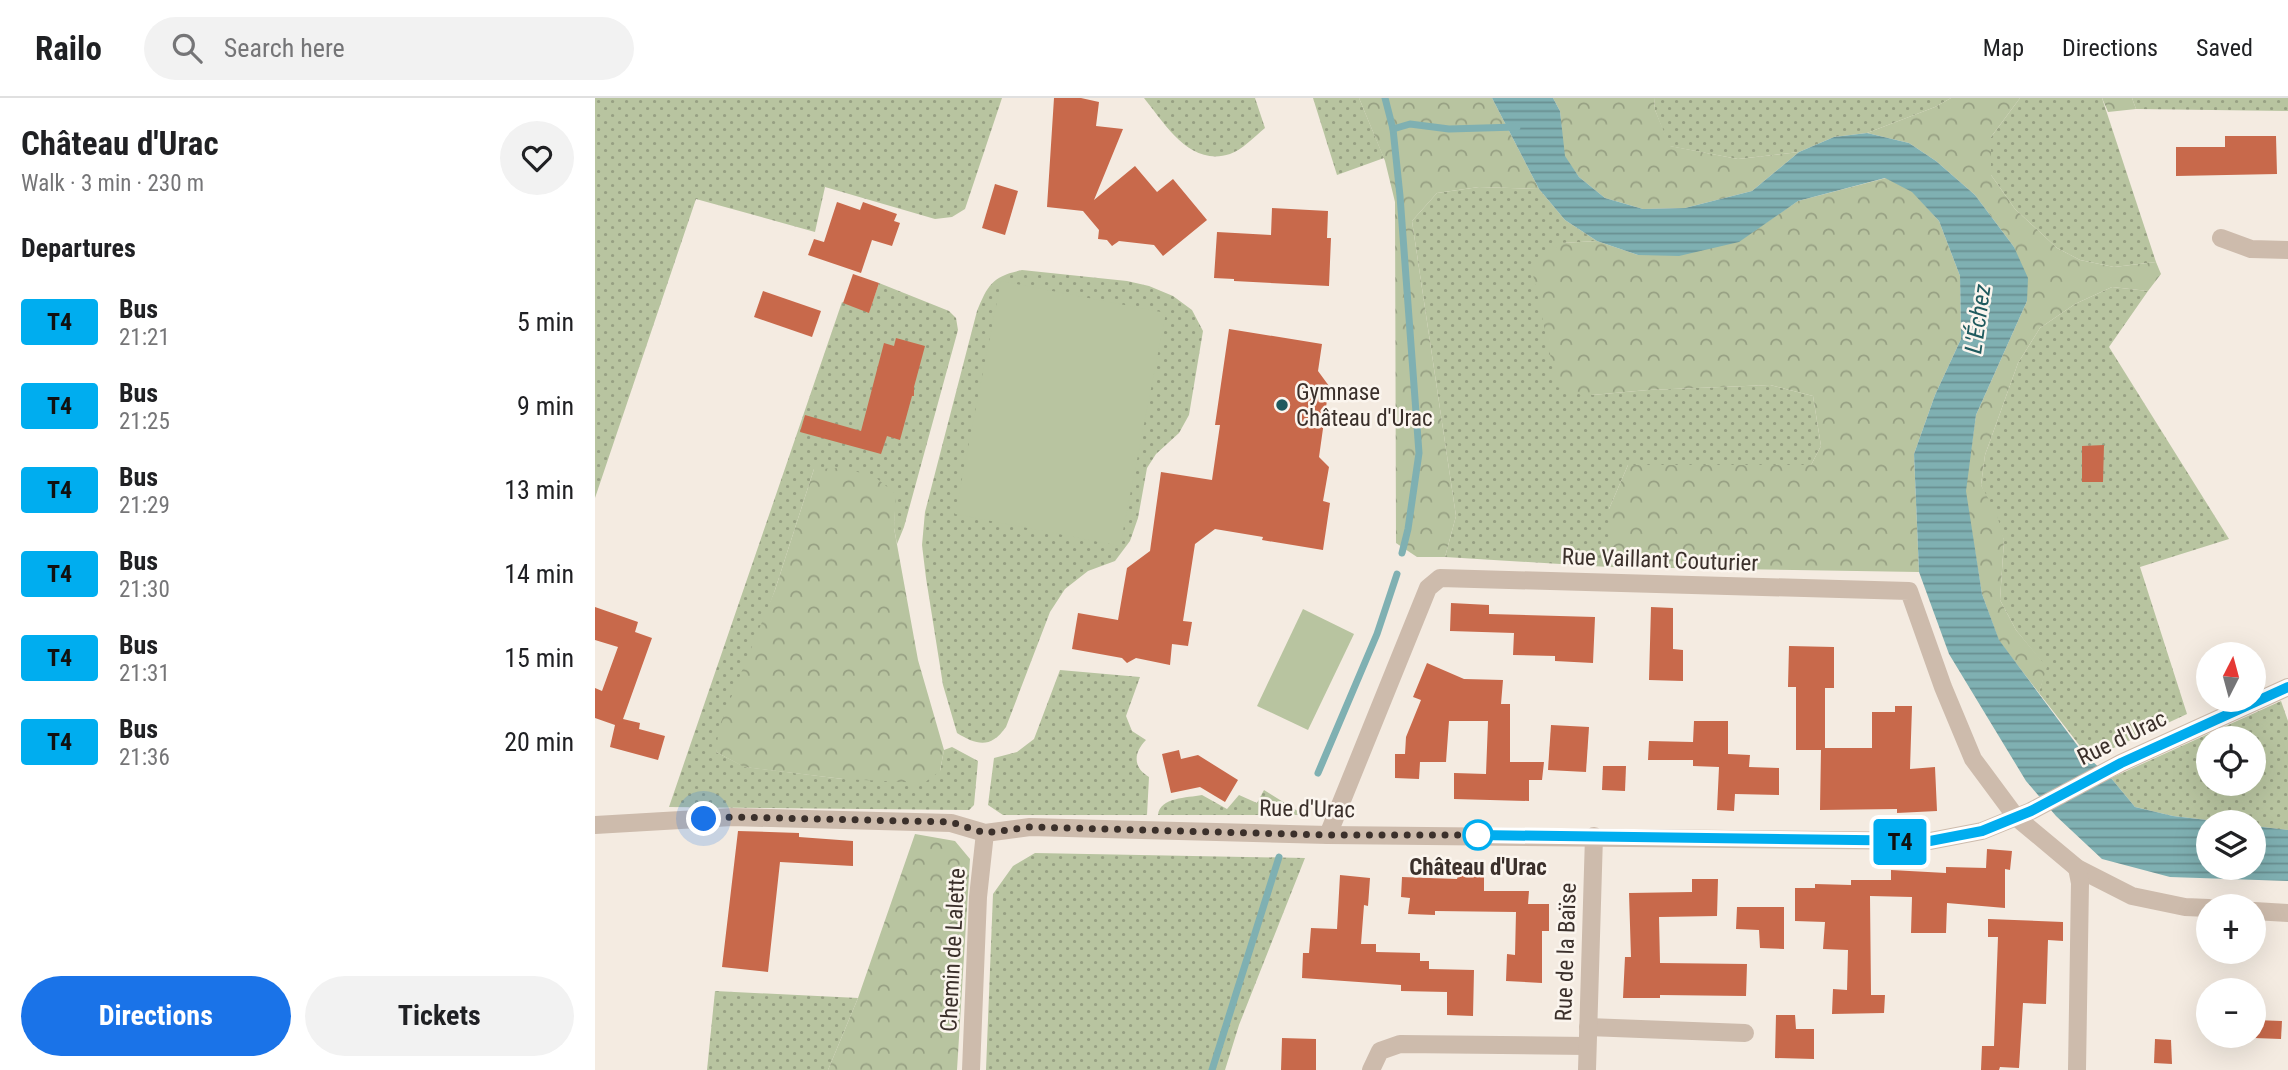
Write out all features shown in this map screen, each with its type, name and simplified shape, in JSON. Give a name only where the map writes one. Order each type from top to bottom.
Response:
[{"type":"street","points":[[2221,238],[2251,249],[2288,250]]},
{"type":"street","name":"Rue Vaillant Couturier","points":[[1328,835],[1428,588],[1440,578],[1909,591],[1943,687],[1973,759],[2023,814]]},
{"type":"street","name":"Rue d'Urac","points":[[595,825],[731,817],[951,822],[985,833],[1030,827],[1328,835],[1920,841],[1982,831],[2023,814],[2121,763],[2288,687]]},
{"type":"street","points":[[2023,814],[2077,868],[2132,896],[2196,907]]},
{"type":"street","name":"Chemin de Lalette","points":[[971,1070],[978,897],[985,833]]},
{"type":"street","name":"Rue de la Baïse","points":[[1587,1070],[1594,836]]},
{"type":"street","points":[[2077,868],[2080,883],[2077,1070]]},
{"type":"street","points":[[2266,912],[2288,913]]},
{"type":"street","points":[[1588,1027],[1745,1033]]},
{"type":"street","points":[[1371,1070],[1380,1051],[1400,1044],[1587,1046]]},
{"type":"green space","points":[[595,98],[1002,98],[965,209],[952,217],[935,219],[825,187],[815,232],[696,199],[595,498]]},
{"type":"green space","points":[[1144,98],[1255,98],[1265,128],[1235,152],[1216,156],[1203,154],[1180,141]]},
{"type":"green space","points":[[1313,98],[1359,98],[1384,158],[1337,175]]},
{"type":"green space","points":[[1359,98],[1492,98],[1539,189],[1479,187],[1437,193],[1412,221],[1456,516],[1445,557],[1417,557],[1396,543],[1395,202],[1385,161]]},
{"type":"green space","points":[[1553,98],[1654,98],[1655,110],[1670,146],[1738,159],[1799,152],[1752,191],[1685,208],[1643,209],[1605,198],[1579,177],[1564,156],[1560,111]]},
{"type":"green space","points":[[1654,98],[1951,98],[1935,107],[1867,133],[1834,137],[1799,152],[1738,159],[1669,146],[1655,110]]},
{"type":"green space","points":[[1951,98],[2020,98],[1991,137],[1991,175],[2015,209],[2057,248],[2080,260],[2114,267],[2156,262],[2161,274],[2148,291],[2112,287],[2075,304],[2040,328],[2018,363],[1985,455],[1981,485],[1997,515],[2004,540],[2000,600],[2016,630],[2047,667],[2039,693],[1999,641],[1982,594],[1965,491],[1976,415],[2027,301],[2014,247],[1975,195],[1936,161],[1909,143],[1867,133],[1935,107]]},
{"type":"green space","points":[[2020,98],[2102,98],[2156,262],[2114,267],[2080,260],[2057,248],[2015,209],[1991,175],[1991,137]]},
{"type":"green space","points":[[2102,98],[2132,98],[2136,109],[2108,112]]},
{"type":"green space","points":[[2132,98],[2288,98],[2288,111],[2136,109]]},
{"type":"green space","points":[[1886,178],[1912,191],[1939,221],[1960,276],[1961,339],[1935,395],[1914,454],[1919,572],[1609,567],[1609,509],[1628,465],[1811,465],[1821,446],[1813,396],[1770,385],[1592,395],[1557,387],[1531,265],[1562,243],[1597,241],[1638,255],[1739,241],[1798,201]]},
{"type":"green space","points":[[1479,187],[1539,189],[1565,220],[1597,241],[1562,243],[1592,395],[1770,385],[1813,396],[1821,446],[1811,465],[1628,465],[1609,509],[1609,567],[1445,557],[1456,516],[1412,221],[1437,193]]},
{"type":"green space","points":[[1022,270],[1127,281],[1149,286],[1173,296],[1192,310],[1203,331],[1189,415],[1179,433],[1156,454],[1147,468],[1138,518],[1130,541],[1115,561],[1088,571],[1065,589],[1050,612],[1006,727],[995,739],[984,743],[957,733],[943,685],[922,545],[925,512],[977,311],[988,288],[998,278]]},
{"type":"green space","points":[[1001,281],[1166,313],[1120,546],[955,514]]},
{"type":"green space","points":[[879,283],[949,311],[956,318],[958,330],[904,527],[897,544],[894,528],[895,494],[814,469],[775,590],[716,752],[745,767],[843,779],[940,771],[944,750],[952,747],[978,761],[974,805],[969,810],[669,807],[842,302],[869,312]]},
{"type":"green space","points":[[2112,287],[2148,291],[2109,347],[2229,539],[2140,567],[2187,714],[2090,759],[2039,693],[2046,667],[2016,630],[2000,600],[2004,540],[1981,485],[1985,455],[2018,363],[2040,328],[2075,304]]},
{"type":"green space","points":[[844,468],[875,477],[896,494],[894,528],[918,660],[944,750],[940,771],[924,783],[843,779],[744,767],[716,752],[719,727],[775,590],[814,469]]},
{"type":"green space","points":[[1303,609],[1354,634],[1308,730],[1257,706]]},
{"type":"green space","points":[[1060,670],[1140,677],[1126,716],[1132,731],[1146,740],[1137,754],[1137,764],[1149,777],[1147,815],[1003,815],[988,805],[994,758],[1017,752],[1034,739]]},
{"type":"green space","points":[[2281,701],[2288,721],[2288,830],[2266,827],[2266,810],[2196,810],[2196,819],[2135,807],[2111,778],[2196,740],[2196,796],[2266,796],[2266,726],[2226,726],[2257,712],[2266,712],[2266,708]]},
{"type":"green space","points":[[1264,790],[1304,815],[1158,815],[1164,805],[1175,799],[1202,795],[1227,809],[1239,795],[1257,803]]},
{"type":"green space","points":[[915,834],[955,841],[970,859],[957,1070],[828,1070],[858,998]]},
{"type":"green space","points":[[1035,853],[1305,858],[1239,1025],[1225,1070],[986,1070],[993,894],[1013,866]]},
{"type":"green space","points":[[715,991],[858,998],[828,1070],[707,1070]]},
{"type":"water","name":"L'Échez","points":[[1492,98],[1553,98],[1560,111],[1565,156],[1579,177],[1605,198],[1643,209],[1685,208],[1752,191],[1799,152],[1834,137],[1867,133],[1909,143],[1936,161],[1975,195],[2014,247],[2028,278],[2027,301],[1976,415],[1966,491],[1982,594],[1999,640],[2083,753],[2111,778],[2135,807],[2196,819],[2196,878],[2170,877],[2102,859],[2056,816],[2026,781],[1949,654],[1919,572],[1914,454],[1935,395],[1961,339],[1960,276],[1939,221],[1912,192],[1885,178],[1798,201],[1739,242],[1679,256],[1638,255],[1597,241],[1565,220],[1539,189]]},
{"type":"water","points":[[2266,827],[2288,830],[2288,881],[2258,880],[2266,880]]},
{"type":"building","points":[[1054,98],[1081,98],[1099,102],[1096,126],[1123,129],[1094,200],[1135,166],[1157,192],[1173,179],[1207,220],[1163,256],[1154,245],[1119,241],[1112,246],[1107,240],[1098,239],[1099,230],[1083,211],[1047,207]]},
{"type":"building","points":[[2225,136],[2276,136],[2277,174],[2176,176],[2176,147],[2225,147]]},
{"type":"building","points":[[995,184],[1018,191],[1005,235],[982,228]]},
{"type":"building","points":[[837,202],[860,210],[863,202],[897,214],[894,221],[900,223],[892,246],[872,240],[861,273],[808,255],[814,239],[824,242]]},
{"type":"building","points":[[1272,208],[1328,211],[1327,238],[1331,238],[1329,286],[1214,278],[1217,232],[1271,235]]},
{"type":"building","points":[[853,274],[879,283],[869,313],[843,303]]},
{"type":"building","points":[[763,291],[821,311],[812,337],[754,317]]},
{"type":"building","points":[[1229,329],[1322,344],[1318,371],[1329,386],[1319,457],[1329,467],[1323,501],[1330,503],[1323,550],[1215,529],[1195,544],[1183,621],[1192,622],[1188,646],[1172,644],[1170,665],[1136,658],[1127,663],[1122,658],[1072,649],[1078,613],[1118,620],[1127,568],[1150,551],[1161,472],[1212,480],[1220,425],[1215,425]]},
{"type":"building","points":[[896,338],[925,346],[914,396],[900,440],[887,436],[881,454],[800,432],[805,415],[861,431],[884,343],[894,346]]},
{"type":"building","points":[[2104,445],[2103,482],[2082,482],[2082,446]]},
{"type":"building","points":[[1451,603],[1489,605],[1489,614],[1595,617],[1593,663],[1555,661],[1555,656],[1513,655],[1514,633],[1450,631]]},
{"type":"building","points":[[595,607],[638,622],[635,632],[652,638],[623,719],[640,723],[639,729],[665,736],[658,760],[610,747],[615,725],[595,718],[595,688],[602,691],[618,647],[595,640]]},
{"type":"building","points":[[1651,607],[1673,608],[1673,649],[1683,650],[1683,681],[1649,680]]},
{"type":"building","points":[[1789,646],[1834,647],[1834,688],[1825,688],[1825,748],[1872,748],[1872,712],[1895,712],[1895,706],[1912,706],[1910,769],[1935,767],[1937,811],[1897,813],[1897,809],[1820,810],[1821,750],[1796,750],[1796,687],[1788,687]]},
{"type":"building","points":[[1427,663],[1464,679],[1503,680],[1501,704],[1510,704],[1510,762],[1544,762],[1542,780],[1529,780],[1529,801],[1454,799],[1454,773],[1486,774],[1488,721],[1449,721],[1446,762],[1420,762],[1419,779],[1395,778],[1395,754],[1405,754],[1406,737],[1421,700],[1413,697]]},
{"type":"building","points":[[1694,721],[1728,721],[1728,754],[1750,755],[1749,767],[1779,768],[1779,795],[1735,794],[1734,811],[1717,810],[1719,767],[1693,766],[1693,760],[1648,760],[1649,741],[1693,742]]},
{"type":"building","points":[[1551,725],[1589,727],[1586,772],[1548,770]]},
{"type":"building","points":[[1179,750],[1181,759],[1198,755],[1238,780],[1225,802],[1200,787],[1171,793],[1162,754]]},
{"type":"building","points":[[1603,766],[1626,766],[1625,791],[1602,790]]},
{"type":"building","points":[[738,831],[799,833],[799,837],[853,841],[853,866],[780,862],[768,972],[722,967]]},
{"type":"building","points":[[1987,849],[2012,851],[2010,870],[2005,869],[2005,908],[1947,903],[1946,933],[1911,933],[1912,897],[1870,896],[1871,995],[1885,995],[1884,1013],[1832,1014],[1833,989],[1847,990],[1848,950],[1823,949],[1825,922],[1795,921],[1795,888],[1815,888],[1815,884],[1851,885],[1851,880],[1891,880],[1891,870],[1946,873],[1946,867],[1986,868]]},
{"type":"building","points":[[1340,875],[1370,878],[1368,906],[1364,905],[1361,944],[1376,944],[1376,952],[1420,953],[1420,961],[1429,961],[1429,969],[1474,970],[1473,1016],[1447,1015],[1447,992],[1401,991],[1401,985],[1302,978],[1303,953],[1309,953],[1311,928],[1337,929]]},
{"type":"building","points":[[1458,875],[1484,875],[1484,891],[1529,891],[1528,904],[1549,904],[1549,931],[1542,931],[1542,983],[1506,981],[1507,954],[1515,955],[1516,912],[1435,911],[1435,915],[1408,914],[1410,898],[1401,897],[1402,877],[1457,879]]},
{"type":"building","points":[[1692,879],[1718,879],[1717,916],[1659,917],[1660,963],[1747,964],[1746,996],[1660,995],[1660,998],[1623,998],[1625,957],[1631,957],[1629,893],[1692,892]]},
{"type":"building","points":[[1737,907],[1784,907],[1784,949],[1760,948],[1759,930],[1736,929]]},
{"type":"building","points":[[1988,919],[2063,922],[2063,941],[2048,940],[2046,1004],[2023,1003],[2019,1068],[1981,1070],[1982,1046],[1994,1046],[1998,937],[1988,937]]},
{"type":"building","points":[[1776,1015],[1795,1015],[1796,1029],[1814,1029],[1814,1059],[1775,1058]]},
{"type":"building","points":[[2266,1020],[2282,1021],[2281,1039],[2266,1038]]},
{"type":"building","points":[[1282,1038],[1316,1039],[1316,1070],[1281,1070]]},
{"type":"building","points":[[2155,1039],[2171,1040],[2172,1064],[2154,1063]]},
{"type":"waterway","points":[[1385,98],[1393,129],[1400,196],[1419,453],[1402,553]]},
{"type":"waterway","points":[[1393,129],[1410,124],[1449,129],[1517,127]]},
{"type":"waterway","points":[[1318,773],[1377,634],[1397,574]]},
{"type":"waterway","points":[[1212,1070],[1279,857]]},
{"type":"bus line","name":"T4","points":[[1478,835],[1930,841],[1982,831],[2031,811],[2121,763],[2288,687]]},
{"type":"place","name":"Gymnase Château d'Urac","points":[[1282,405]]},
{"type":"place","name":"Château d'Urac","points":[[1478,835]]},
{"type":"route","points":[[704,819],[731,817],[951,822],[985,833],[1030,827],[1328,835],[1478,835]]}]
